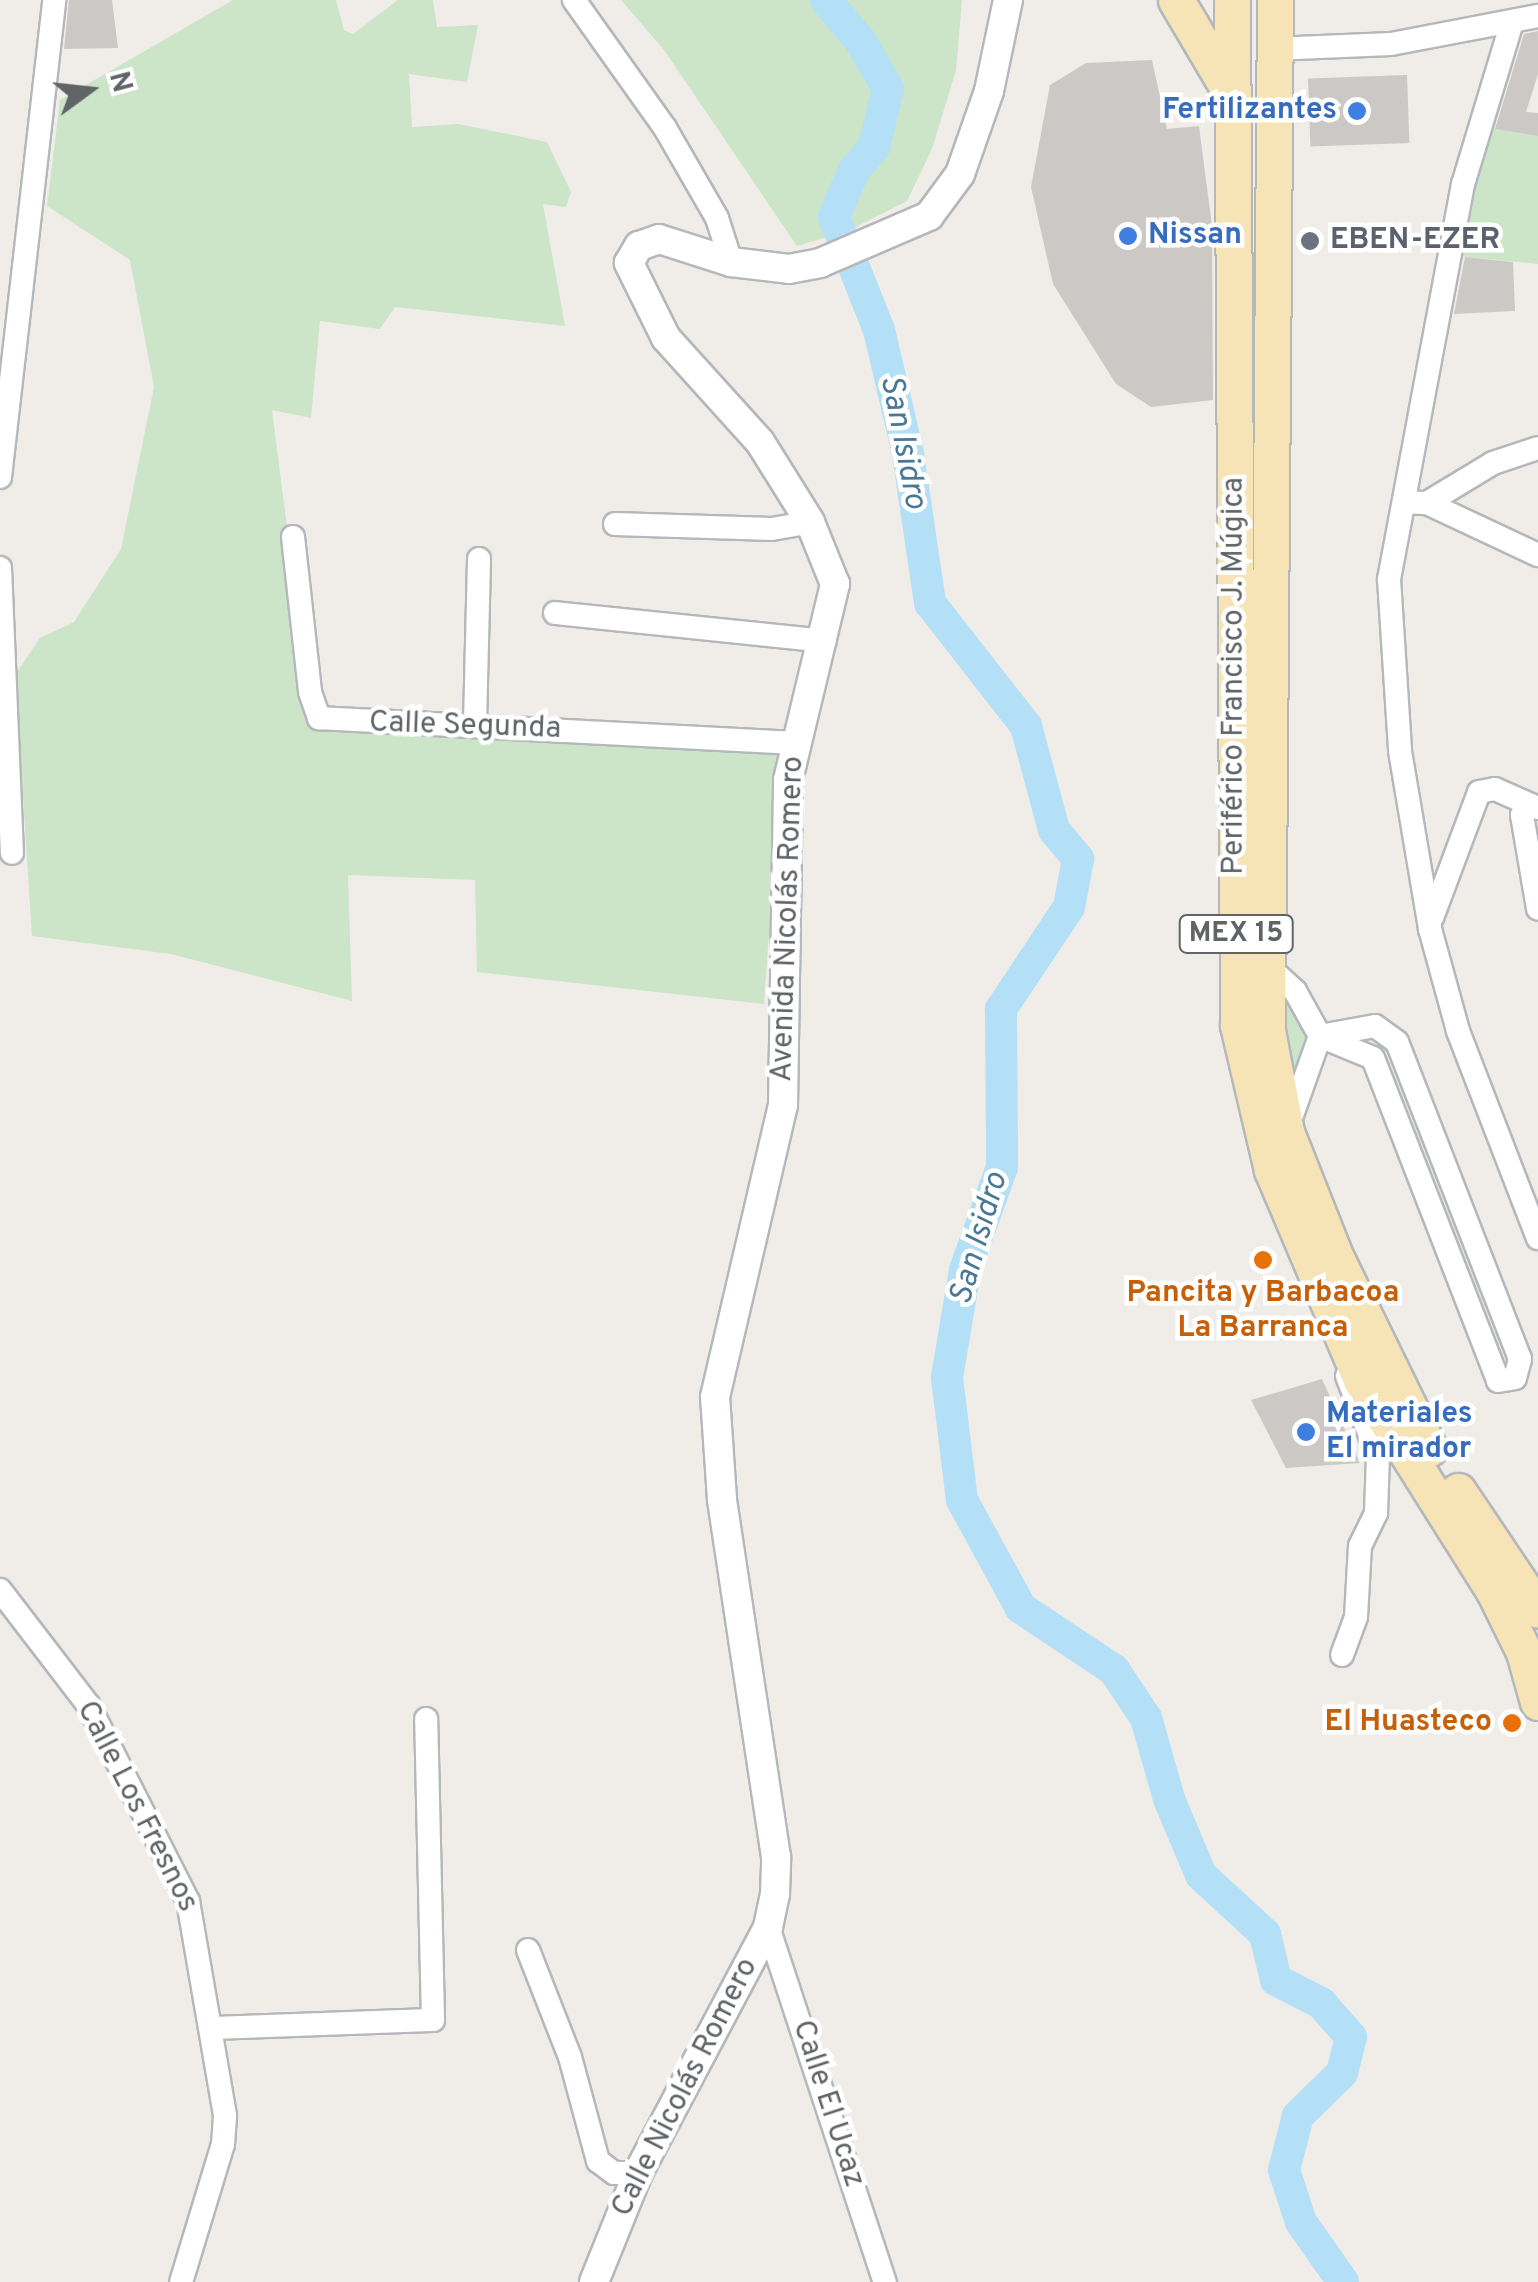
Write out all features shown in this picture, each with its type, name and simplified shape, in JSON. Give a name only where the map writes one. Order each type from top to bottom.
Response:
[{"type":"main road","points":[[1176,0],[1232,96],[1271,138]]},
{"type":"main road","name":"Periférico Francisco J. Múgica","points":[[1232,0],[1238,1025],[1272,1170],[1345,1343],[1407,1457],[1494,1590],[1538,1702]]},
{"type":"main road","name":"Periférico Francisco J. Múgica","points":[[1275,0],[1262,962],[1272,1082],[1286,1132],[1414,1424],[1538,1610]]},
{"type":"street","points":[[0,478],[54,0]]},
{"type":"street","points":[[574,0],[665,128],[716,218],[731,262]]},
{"type":"street","name":"Avenida Nicolás Romero","points":[[775,1894],[774,1838],[722,1499],[715,1397],[782,1105],[794,743],[825,641],[835,584],[810,522],[742,418],[666,338],[629,263],[639,246],[659,239],[731,262],[789,269],[820,263],[929,216],[960,174],[989,91],[1008,0]]},
{"type":"street","points":[[1273,49],[1392,44],[1522,15]]},
{"type":"street","points":[[1522,15],[1463,184],[1416,502],[1389,579],[1392,666],[1429,926],[1458,1031],[1538,1238]]},
{"type":"street","points":[[1416,502],[1493,463],[1538,448]]},
{"type":"street","points":[[1416,502],[1538,555]]},
{"type":"street","points":[[616,524],[772,529],[810,522]]},
{"type":"street","name":"Calle Segunda","points":[[293,537],[310,692],[319,718],[794,743]]},
{"type":"street","points":[[474,724],[479,559]]},
{"type":"street","points":[[0,568],[12,853]]},
{"type":"street","points":[[555,613],[825,641]]},
{"type":"street","points":[[1429,926],[1479,792],[1495,790],[1533,807],[1522,815],[1538,908]]},
{"type":"street","points":[[1262,962],[1296,991],[1320,1036],[1373,1058],[1498,1381],[1511,1380],[1522,1365],[1480,1266],[1429,1122],[1388,1030],[1376,1026],[1320,1036]]},
{"type":"street","points":[[1286,1132],[1320,1036]]},
{"type":"street","points":[[1404,1133],[1429,1122]]},
{"type":"street","points":[[1456,1275],[1480,1266]]},
{"type":"street","points":[[1342,1655],[1356,1617],[1360,1546],[1376,1513],[1378,1456],[1348,1387],[1345,1343]]},
{"type":"street","name":"Calle Los Fresnos","points":[[0,1590],[90,1706],[188,1901],[212,2028],[222,2144],[180,2282]]},
{"type":"street","points":[[212,2028],[433,2020],[426,1719]]},
{"type":"street","name":"Calle Nicolás Romero","points":[[594,2282],[638,2172],[768,1927],[775,1894]]},
{"type":"street","name":"Calle El Ucaz","points":[[768,1927],[885,2282]]},
{"type":"street","points":[[528,1950],[570,2056],[598,2160],[614,2173],[638,2172]]},
{"type":"green space","points":[[233,0],[336,0],[344,30],[353,34],[398,0],[433,0],[437,27],[478,25],[467,82],[409,74],[412,127],[458,124],[547,142],[571,192],[566,207],[543,204],[565,326],[395,307],[380,329],[320,321],[311,418],[272,410],[312,723],[322,730],[782,748],[764,1004],[477,972],[475,880],[348,875],[352,1001],[171,954],[32,936],[15,675],[40,638],[74,622],[121,549],[154,387],[130,260],[47,206],[60,100]]},
{"type":"green space","points":[[621,0],[962,0],[956,70],[932,149],[907,201],[850,230],[797,246],[664,50]]},
{"type":"green space","points":[[1491,128],[1538,136],[1538,264],[1458,256],[1469,187]]},
{"type":"green space","points":[[1272,975],[1314,1036],[1295,1088]]},
{"type":"building","points":[[69,0],[112,0],[118,48],[64,49]]},
{"type":"building","points":[[1538,31],[1538,74],[1526,112],[1538,113],[1538,136],[1495,129],[1524,34]]},
{"type":"building","name":"Nissan","points":[[1152,60],[1167,129],[1199,126],[1212,226],[1213,400],[1151,407],[1116,384],[1053,284],[1031,187],[1050,85],[1086,63]]},
{"type":"building","name":"Fertilizantes","points":[[1407,75],[1409,143],[1310,146],[1308,78]]},
{"type":"building","points":[[1465,257],[1513,262],[1515,311],[1454,314]]},
{"type":"building","name":"Materiales El mirador","points":[[1322,1379],[1360,1463],[1286,1468],[1251,1400]]},
{"type":"waterway","name":"San Isidro","points":[[826,0],[862,43],[888,89],[874,147],[854,170],[834,217],[879,330],[908,454],[930,603],[1026,726],[1054,830],[1078,859],[1069,907],[1001,1009],[1002,1167],[965,1270],[947,1378],[962,1500],[1021,1608],[1114,1670],[1146,1718],[1169,1799],[1201,1875],[1265,1934],[1276,1980],[1321,2003],[1351,2037],[1342,2073],[1298,2116],[1284,2170],[1301,2222],[1343,2282]]},
{"type":"place","name":"Fertilizantes","points":[[1357,111]]},
{"type":"place","name":"Nissan","points":[[1128,236]]},
{"type":"place","name":"EBEN-EZER","points":[[1310,241]]},
{"type":"place","name":"Pancita y Barbacoa La Barranca","points":[[1263,1260]]},
{"type":"place","name":"Materiales El mirador","points":[[1306,1432]]},
{"type":"place","name":"El Huasteco","points":[[1512,1723]]}]
